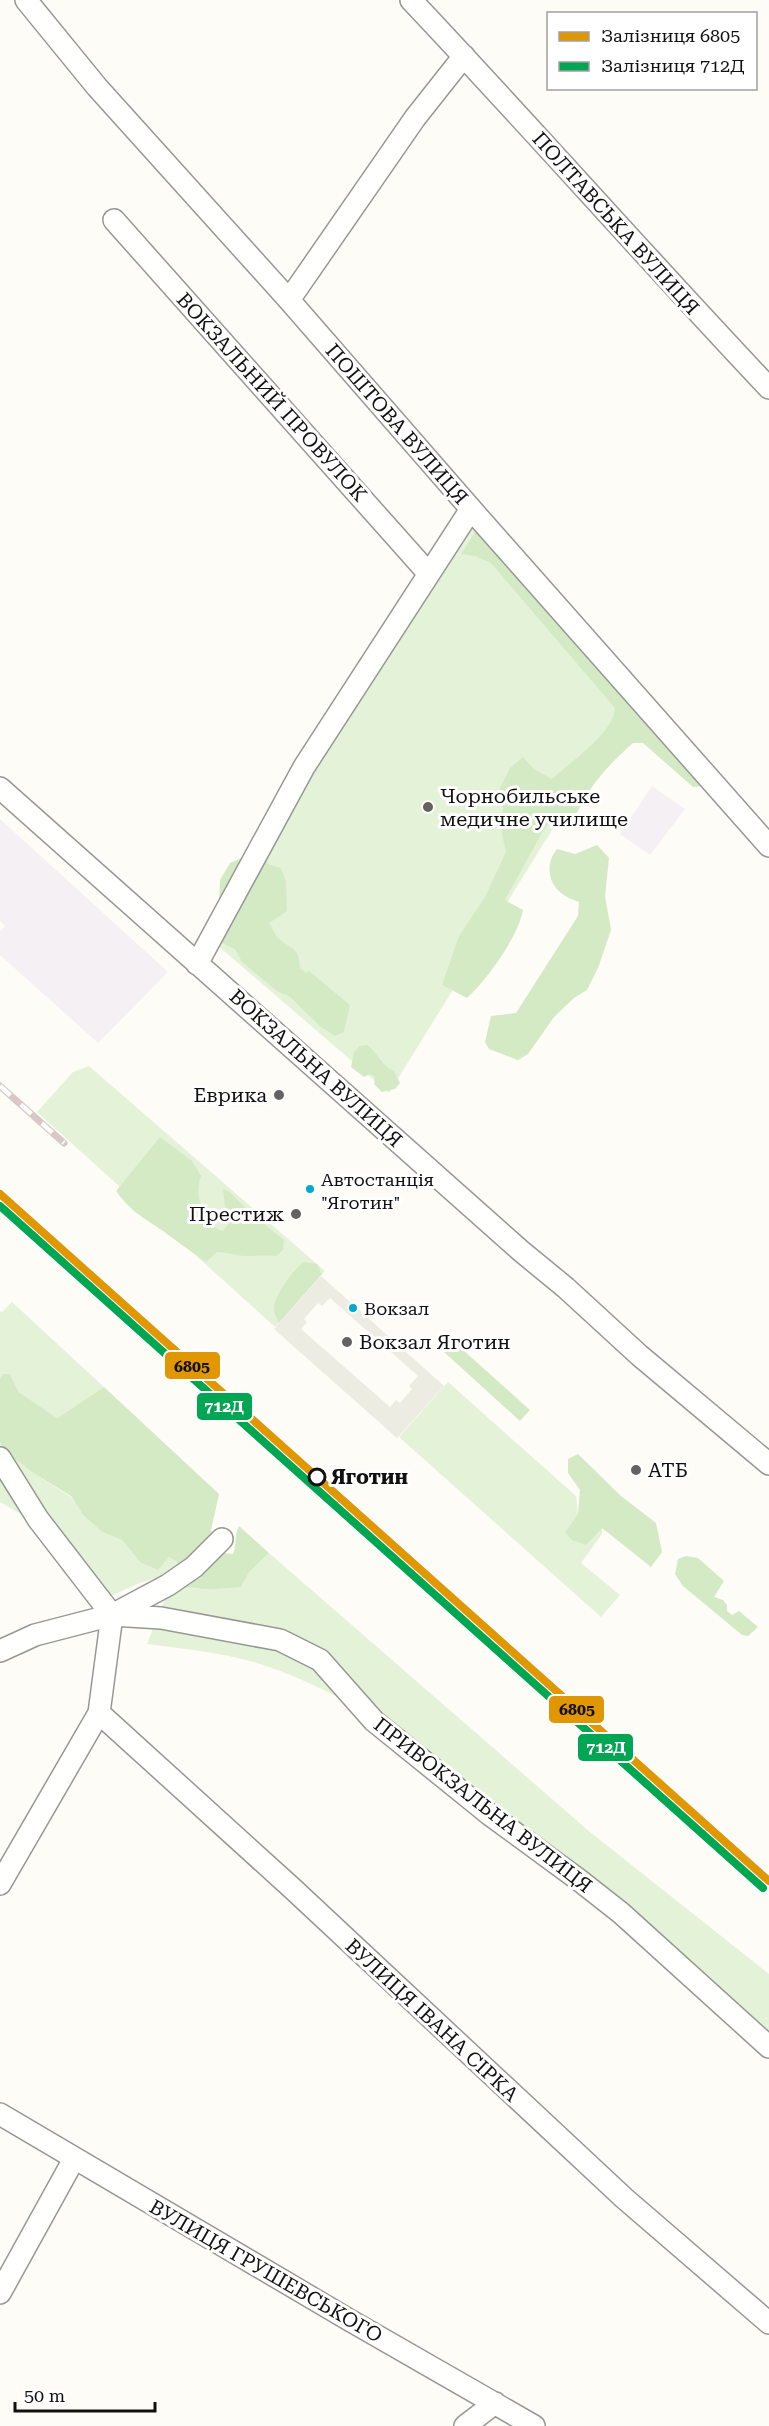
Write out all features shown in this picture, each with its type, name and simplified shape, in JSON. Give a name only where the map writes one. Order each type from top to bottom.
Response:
[{"type":"street","name":"ПОШТОВА ВУЛИЦЯ","points":[[26,0],[97,87],[289,300],[769,846]]},
{"type":"street","name":"ПОЛТАВСЬКА ВУЛИЦЯ","points":[[411,0],[675,289],[769,388]]},
{"type":"street","points":[[289,300],[415,118],[464,56]]},
{"type":"street","name":"ВОКЗАЛЬНИЙ ПРОВУЛОК","points":[[114,220],[429,574]]},
{"type":"street","points":[[197,964],[304,767],[471,509]]},
{"type":"street","name":"ВОКЗАЛЬНА ВУЛИЦЯ","points":[[0,788],[639,1355],[769,1464]]},
{"type":"street","points":[[0,1458],[38,1520],[112,1615],[99,1713],[0,1884]]},
{"type":"street","points":[[0,1651],[35,1635],[112,1615],[186,1573],[222,1539]]},
{"type":"street","name":"ПРИВОКЗАЛЬНА ВУЛИЦЯ","points":[[112,1615],[161,1618],[280,1640],[320,1660],[374,1721],[489,1814],[621,1913],[769,2047]]},
{"type":"street","name":"ВУЛИЦЯ ІВАНА СІРКА","points":[[99,1713],[293,1889],[624,2198],[769,2323]]},
{"type":"street","name":"ВУЛИЦЯ ГРУШЕВСЬКОГО","points":[[0,2114],[534,2426]]},
{"type":"street","points":[[0,2293],[74,2159]]},
{"type":"street","points":[[465,2426],[495,2403]]},
{"type":"shaded area","points":[[652,786],[685,809],[650,855],[620,834]]},
{"type":"shaded area","points":[[0,819],[168,972],[98,1043],[0,955],[0,931],[5,926],[0,921]]},
{"type":"shaded area","points":[[321,1276],[444,1386],[397,1438],[274,1329]],"holes":[[[330,1298],[418,1376],[409,1386],[412,1389],[400,1403],[396,1400],[390,1407],[301,1329],[307,1322],[304,1319],[318,1303],[322,1306]]]},
{"type":"green space","name":"Чорнобильське медичне училище","points":[[473,523],[630,704],[389,1093],[216,944],[311,771]]},
{"type":"green space","points":[[480,525],[706,786],[693,787],[643,743],[633,743],[600,776],[576,815],[553,818],[543,831],[505,900],[523,910],[515,933],[492,969],[467,998],[442,985],[459,936],[485,897],[506,852],[502,834],[503,808],[499,790],[510,768],[523,757],[534,769],[552,779],[599,737],[613,718],[615,708],[491,563],[475,556],[461,554]]},
{"type":"green space","points":[[597,845],[609,858],[605,896],[611,930],[598,968],[587,990],[574,998],[554,1017],[528,1054],[518,1060],[489,1049],[485,1042],[491,1016],[516,1013],[578,916],[579,902],[563,894],[553,883],[550,866],[553,854],[557,849],[575,854]]},
{"type":"green space","points":[[252,850],[270,865],[281,868],[286,882],[287,911],[269,923],[277,937],[296,952],[300,968],[306,973],[309,971],[350,1005],[344,1032],[335,1036],[321,1027],[290,997],[277,991],[242,962],[235,949],[209,937],[209,919],[219,903],[220,880],[230,863],[249,855]]},
{"type":"green space","points":[[367,1045],[386,1066],[394,1071],[400,1083],[395,1089],[382,1092],[374,1084],[375,1077],[370,1074],[364,1077],[351,1067],[354,1052],[359,1046]]},
{"type":"green space","points":[[89,1066],[325,1271],[275,1327],[37,1112],[73,1072]]},
{"type":"green space","points":[[160,1137],[192,1161],[201,1176],[199,1200],[205,1216],[216,1228],[223,1231],[233,1218],[225,1206],[223,1189],[230,1192],[248,1211],[284,1240],[283,1250],[276,1256],[243,1256],[217,1252],[206,1262],[132,1209],[116,1191]]},
{"type":"green space","points":[[304,1262],[317,1264],[322,1274],[279,1323],[274,1309],[277,1297],[290,1276]]},
{"type":"green space","points":[[12,1302],[104,1387],[57,1418],[19,1392],[10,1374],[0,1379],[0,1311],[2,1312]]},
{"type":"green space","points":[[453,1341],[530,1410],[520,1421],[444,1352]]},
{"type":"green space","points":[[3,1374],[10,1374],[19,1392],[57,1418],[104,1387],[219,1494],[211,1530],[216,1552],[233,1554],[239,1526],[269,1553],[249,1572],[241,1587],[227,1588],[185,1587],[177,1562],[169,1557],[158,1570],[140,1562],[122,1540],[102,1532],[83,1515],[71,1496],[18,1461],[6,1457],[0,1442],[0,1379]]},
{"type":"green space","points":[[448,1382],[576,1496],[578,1514],[565,1532],[602,1528],[602,1534],[581,1563],[620,1595],[601,1617],[399,1437]]},
{"type":"green space","points":[[0,1442],[6,1457],[18,1461],[71,1497],[83,1515],[102,1532],[122,1540],[140,1562],[169,1557],[177,1562],[180,1570],[137,1584],[107,1598],[29,1519],[0,1502]]},
{"type":"green space","points":[[578,1454],[621,1496],[656,1523],[662,1552],[651,1567],[602,1528],[586,1545],[572,1540],[565,1532],[578,1514],[580,1490],[568,1473],[568,1459]]},
{"type":"green space","points":[[269,1553],[590,1832],[769,1974],[769,2040],[376,1717],[308,1683],[266,1666],[222,1655],[147,1644],[166,1596],[185,1587],[198,1589],[248,1572]]},
{"type":"green space","points":[[686,1556],[698,1558],[724,1581],[714,1597],[723,1600],[727,1605],[727,1611],[732,1615],[739,1611],[758,1627],[748,1636],[742,1635],[683,1586],[675,1574],[678,1559]]},
{"type":"railway","points":[[0,1086],[64,1143]]},
{"type":"rail line","name":"6805","points":[[0,1194],[769,1881]]},
{"type":"rail line","name":"712Д","points":[[0,1206],[763,1888]]},
{"type":"place","name":"Чорнобильське медичне училище","points":[[428,807]]},
{"type":"place","name":"Еврика","points":[[279,1095]]},
{"type":"place","name":"Автостанція \"Яготин\"","points":[[310,1189]]},
{"type":"place","name":"Престиж","points":[[296,1214]]},
{"type":"place","name":"Вокзал","points":[[353,1308]]},
{"type":"place","name":"Вокзал Яготин","points":[[347,1342]]},
{"type":"place","name":"АТБ","points":[[636,1470]]},
{"type":"place","name":"Яготин","points":[[317,1477]]}]
